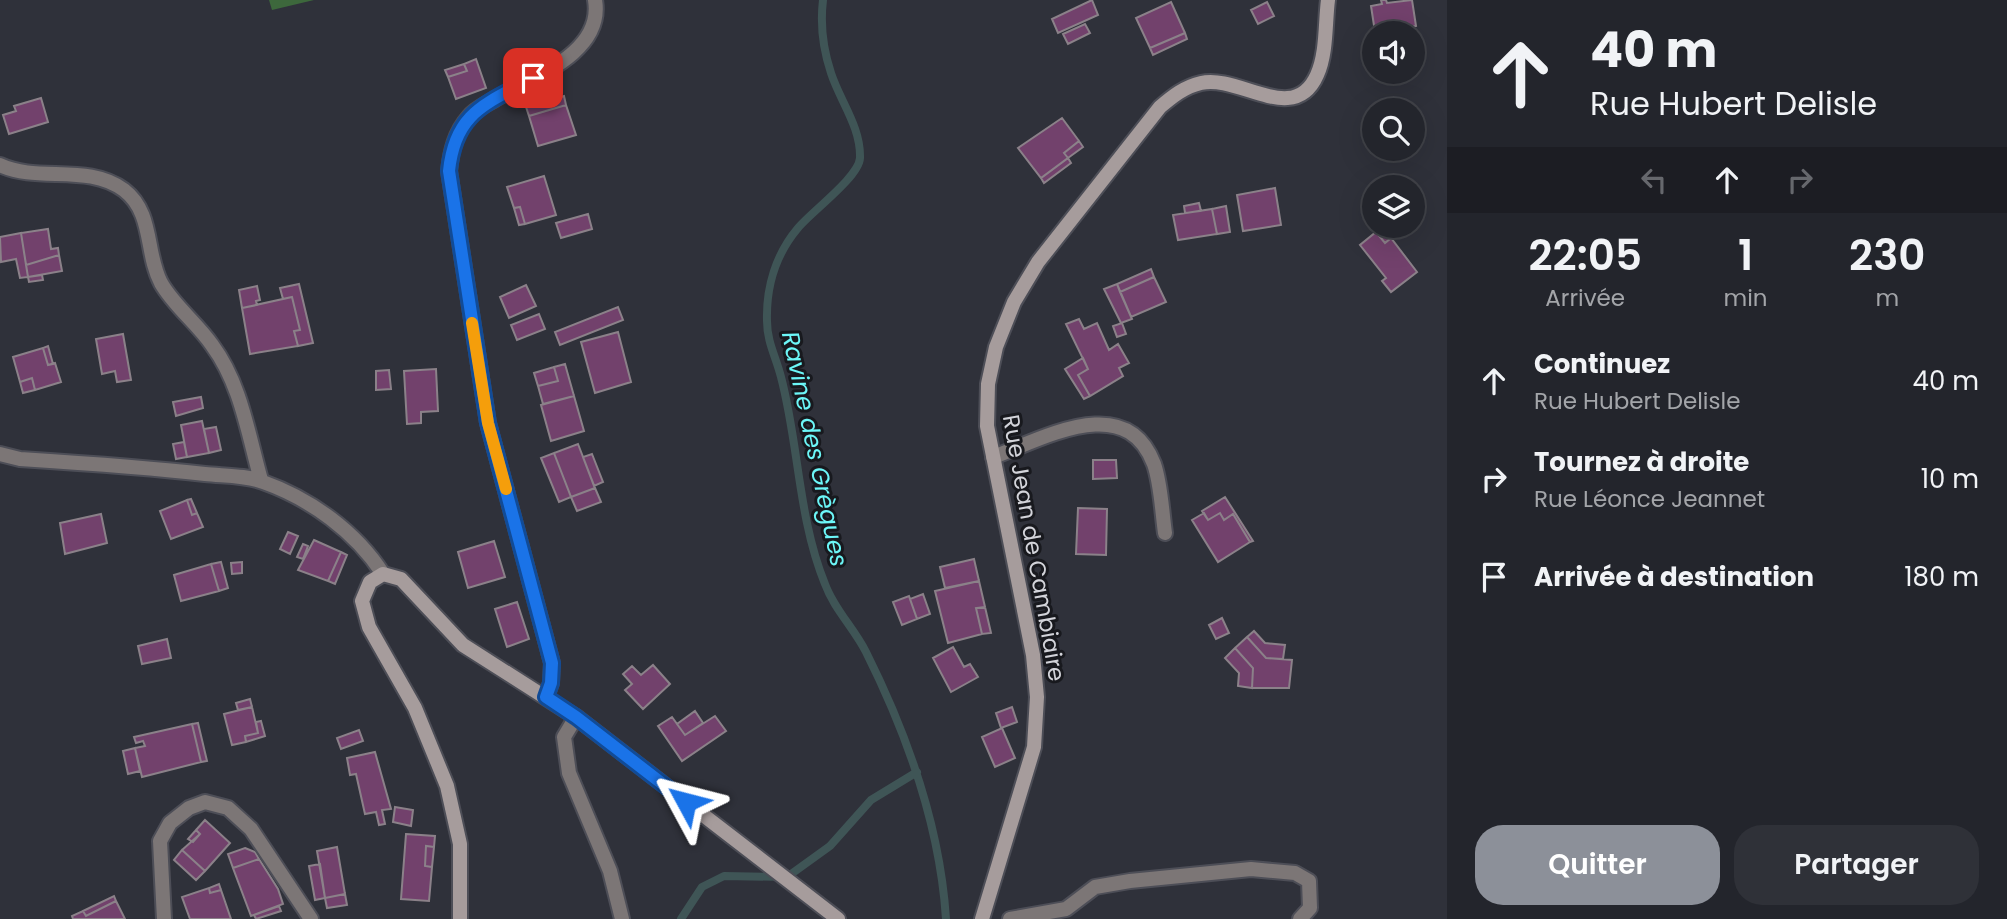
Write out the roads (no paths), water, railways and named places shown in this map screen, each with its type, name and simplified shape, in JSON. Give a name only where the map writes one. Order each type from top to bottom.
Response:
[{"type":"main road","name":"Rue Jean de Cambiaire","points":[[982,919],[1034,747],[1037,697],[1033,655],[987,426],[988,384],[996,346],[1014,302],[1038,262],[1136,133],[1180,90],[1203,82],[1226,83],[1278,100],[1294,98],[1308,89],[1318,74],[1328,0]]},
{"type":"main road","points":[[460,919],[460,844],[447,786],[415,708],[369,628],[362,601],[370,582],[383,574],[401,579],[463,645],[576,717],[838,919]]},
{"type":"street","points":[[546,697],[551,683],[552,663],[488,423],[449,171],[451,150],[470,115],[576,51],[590,35],[598,14],[595,0]]},
{"type":"street","points":[[0,165],[17,173],[97,178],[123,190],[136,203],[145,219],[161,282],[227,367],[238,395],[261,480]]},
{"type":"street","points":[[993,457],[1078,426],[1111,422],[1130,431],[1154,463],[1166,533]]},
{"type":"street","points":[[0,454],[20,459],[152,468],[261,480],[305,500],[342,528],[370,554],[383,574]]},
{"type":"street","points":[[576,717],[564,737],[569,773],[610,871],[622,919]]},
{"type":"street","points":[[164,919],[160,841],[170,823],[189,808],[205,802],[228,808],[251,829],[311,919]]},
{"type":"street","points":[[1010,919],[1066,909],[1095,887],[1251,869],[1295,873],[1309,881],[1310,908],[1300,919]]},
{"type":"waterway","name":"Ravine des Grègues","points":[[823,0],[822,28],[826,55],[854,125],[860,158],[852,175],[798,228],[778,260],[768,296],[767,329],[787,403],[804,507],[816,559],[829,593],[866,652],[881,684],[920,782],[937,849],[946,919]]},
{"type":"waterway","points":[[681,919],[702,887],[724,876],[787,877],[830,846],[871,800],[917,772]]}]
